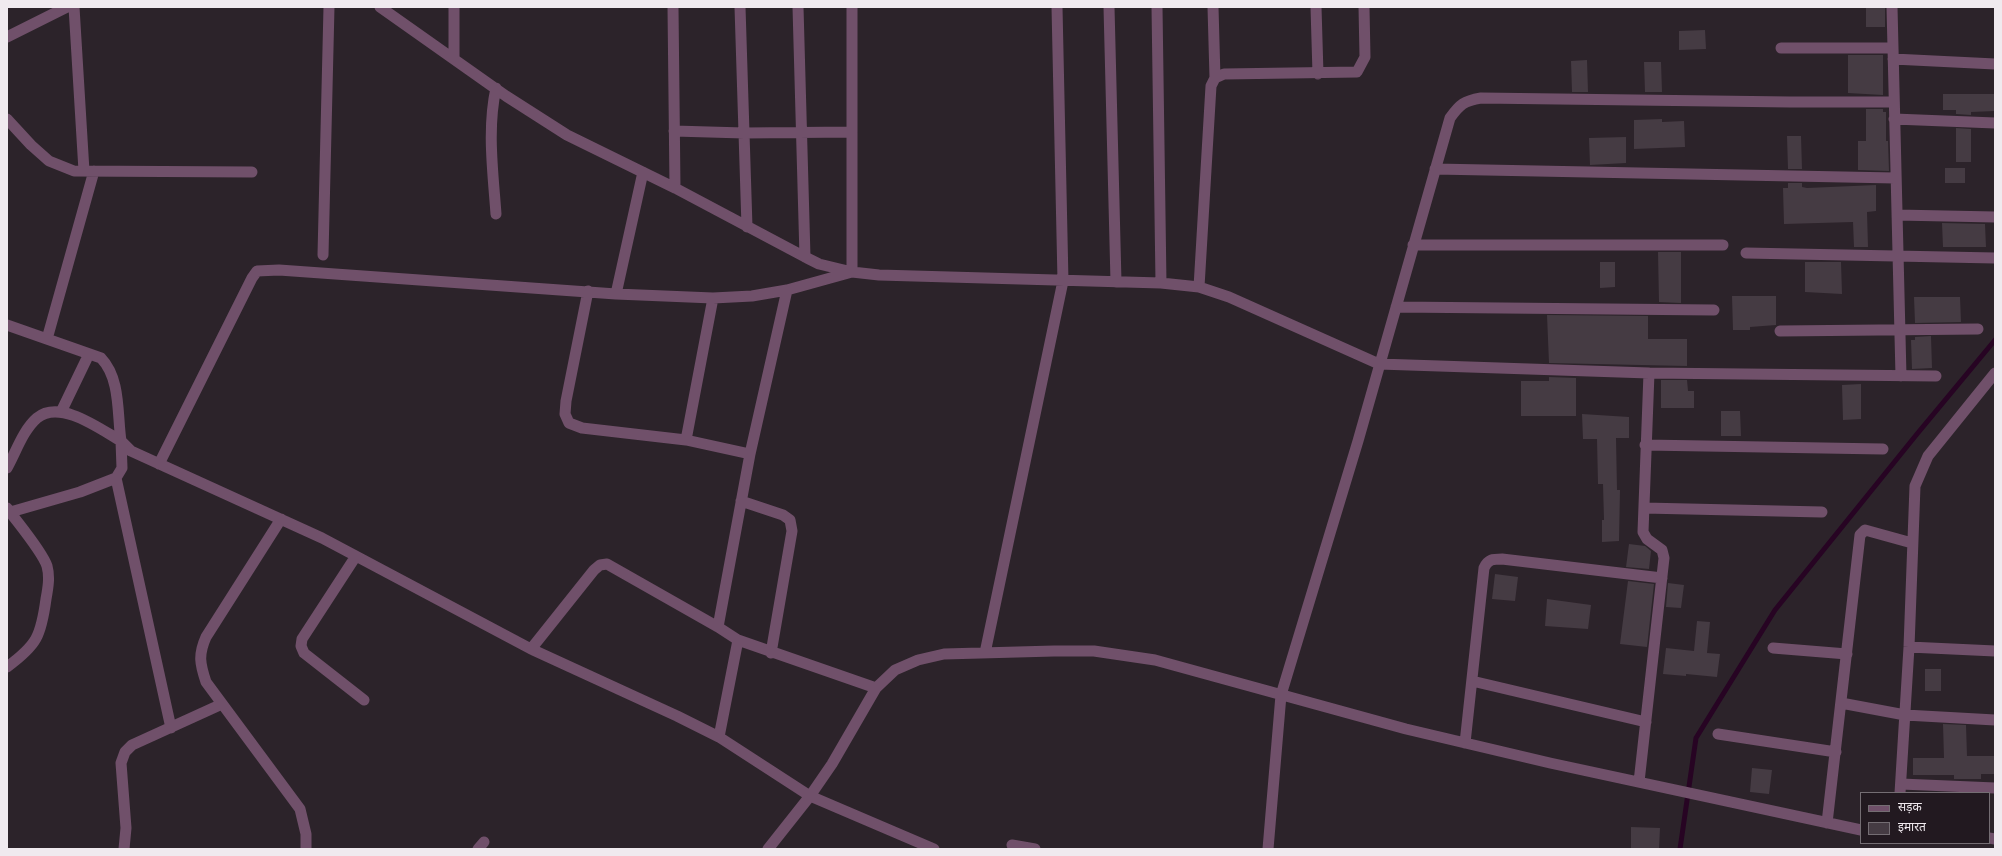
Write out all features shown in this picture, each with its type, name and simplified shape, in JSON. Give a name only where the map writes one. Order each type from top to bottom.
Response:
[{"type":"street","points":[[7,37],[68,7]]},
{"type":"street","points":[[47,339],[89,171],[74,7]]},
{"type":"street","points":[[323,255],[329,7]]},
{"type":"street","points":[[380,7],[496,88],[567,135],[675,188],[819,264],[852,272],[879,275],[1063,282],[1161,283],[1199,287],[1229,297],[1379,364],[1649,373],[1936,376]]},
{"type":"street","points":[[454,7],[454,59]]},
{"type":"street","points":[[673,7],[675,188]]},
{"type":"street","points":[[740,7],[747,227]]},
{"type":"street","points":[[798,7],[805,257]]},
{"type":"street","points":[[852,7],[852,272]]},
{"type":"street","points":[[985,653],[1063,282],[1057,7]]},
{"type":"street","points":[[1109,7],[1116,282]]},
{"type":"street","points":[[1157,7],[1161,283]]},
{"type":"street","points":[[1199,287],[1211,86],[1215,78],[1213,7]]},
{"type":"street","points":[[1316,7],[1318,74]]},
{"type":"street","points":[[1215,78],[1224,74],[1318,74],[1358,72],[1365,57],[1364,7]]},
{"type":"street","points":[[1892,7],[1893,102],[1901,376]]},
{"type":"street","points":[[1781,48],[1892,53],[1995,64]]},
{"type":"street","points":[[496,88],[492,108],[496,214]]},
{"type":"street","points":[[1268,849],[1281,694],[1358,441],[1450,118],[1456,108],[1466,100],[1481,98],[1893,102]]},
{"type":"street","points":[[7,119],[31,145],[49,161],[74,171],[252,172]]},
{"type":"street","points":[[1894,119],[1995,123]]},
{"type":"street","points":[[674,131],[744,133],[852,132]]},
{"type":"street","points":[[1435,169],[1895,178]]},
{"type":"street","points":[[616,294],[643,172]]},
{"type":"street","points":[[1897,215],[1995,217]]},
{"type":"street","points":[[1413,246],[1723,245]]},
{"type":"street","points":[[1746,253],[1995,258]]},
{"type":"street","points":[[159,464],[252,278],[257,271],[279,270],[616,294],[713,298],[752,296],[787,290],[852,272]]},
{"type":"street","points":[[718,627],[750,454],[787,290]]},
{"type":"street","points":[[588,291],[566,402],[565,414],[569,423],[582,428],[686,440],[750,454]]},
{"type":"street","points":[[686,440],[713,298]]},
{"type":"street","points":[[1396,307],[1714,310]]},
{"type":"street","points":[[7,325],[101,358],[109,366],[115,382],[122,468],[116,478],[80,492],[8,511],[47,565],[48,585],[42,623],[38,636],[26,653],[7,667]]},
{"type":"street","points":[[1780,331],[1978,329]]},
{"type":"street","points":[[61,412],[89,354]]},
{"type":"street","points":[[1640,782],[1664,558],[1662,550],[1647,539],[1643,532],[1645,445],[1649,373]]},
{"type":"street","points":[[1995,373],[1928,456],[1915,486],[1909,647],[1901,789],[1995,788]]},
{"type":"street","points":[[7,468],[29,427],[38,417],[47,413],[70,413],[121,441],[131,451],[281,519],[356,556],[531,649],[677,716],[719,737],[810,796],[934,849]]},
{"type":"street","points":[[1645,445],[1883,449]]},
{"type":"street","points":[[116,478],[171,728]]},
{"type":"street","points":[[741,502],[783,515],[790,520],[792,531],[771,653]]},
{"type":"street","points":[[1644,508],[1822,512]]},
{"type":"street","points":[[281,519],[206,637],[200,650],[200,666],[206,682],[300,808],[306,834],[306,849]]},
{"type":"street","points":[[1827,823],[1860,535],[1865,530],[1873,531],[1912,543]]},
{"type":"street","points":[[356,556],[302,639],[301,646],[304,653],[364,700]]},
{"type":"street","points":[[1464,743],[1484,568],[1487,562],[1492,559],[1662,578]]},
{"type":"street","points":[[531,649],[594,570],[607,564],[718,627],[738,640],[771,653],[876,688]]},
{"type":"street","points":[[719,737],[738,640]]},
{"type":"street","points":[[1909,647],[1995,651]]},
{"type":"street","points":[[1773,648],[1846,654]]},
{"type":"street","points":[[768,849],[810,796],[832,764],[876,688],[895,670],[918,660],[944,654],[1094,651],[1126,654],[1155,660],[1464,743],[1860,830]]},
{"type":"street","points":[[1472,681],[1646,722]]},
{"type":"street","points":[[1841,703],[1905,715],[1995,720]]},
{"type":"street","points":[[124,849],[126,828],[121,763],[125,752],[132,745],[222,704]]},
{"type":"street","points":[[1718,734],[1836,752]]},
{"type":"street","points":[[1012,845],[1035,849]]},
{"type":"building","points":[[1866,7],[1885,7],[1885,27],[1866,27]]},
{"type":"building","points":[[1705,30],[1706,49],[1679,50],[1679,31]]},
{"type":"building","points":[[1848,55],[1883,55],[1883,95],[1848,93]]},
{"type":"building","points":[[1587,60],[1588,92],[1572,92],[1571,61]]},
{"type":"building","points":[[1644,62],[1661,62],[1662,92],[1645,92]]},
{"type":"building","points":[[1943,94],[1995,94],[1995,111],[1971,112],[1971,115],[1956,114],[1956,110],[1943,110]]},
{"type":"building","points":[[1866,109],[1883,109],[1883,112],[1886,112],[1886,141],[1888,141],[1889,171],[1858,170],[1858,141],[1866,141]]},
{"type":"building","points":[[1662,119],[1662,122],[1684,121],[1685,147],[1634,149],[1634,120]]},
{"type":"building","points":[[1956,128],[1971,129],[1971,162],[1956,162]]},
{"type":"building","points":[[1787,136],[1801,136],[1802,169],[1788,169]]},
{"type":"building","points":[[1626,137],[1626,163],[1590,165],[1589,138]]},
{"type":"building","points":[[1945,168],[1965,168],[1965,183],[1945,183]]},
{"type":"building","points":[[1788,183],[1802,183],[1802,187],[1807,188],[1876,185],[1876,211],[1867,212],[1868,247],[1854,247],[1853,222],[1784,224],[1783,188],[1788,188]]},
{"type":"building","points":[[1942,223],[1985,224],[1986,247],[1943,247]]},
{"type":"building","points":[[1658,252],[1681,252],[1681,303],[1659,302]]},
{"type":"building","points":[[1600,262],[1615,262],[1615,287],[1600,288]]},
{"type":"building","points":[[1805,262],[1841,262],[1842,294],[1805,292]]},
{"type":"building","points":[[1732,296],[1776,296],[1776,325],[1750,327],[1750,330],[1733,330]]},
{"type":"building","points":[[1914,297],[1960,297],[1961,322],[1915,323]]},
{"type":"building","points":[[1547,315],[1648,316],[1648,339],[1687,339],[1687,366],[1549,363]]},
{"type":"building","points":[[1931,336],[1932,368],[1912,369],[1911,340],[1915,340],[1915,337]]},
{"type":"building","points":[[1549,377],[1576,378],[1576,416],[1521,416],[1521,381],[1549,381]]},
{"type":"building","points":[[1661,380],[1687,380],[1688,391],[1694,391],[1694,408],[1661,408]]},
{"type":"building","points":[[1861,384],[1861,419],[1843,420],[1842,385]]},
{"type":"building","points":[[1721,411],[1740,411],[1741,436],[1721,436]]},
{"type":"building","points":[[1582,414],[1629,417],[1629,438],[1616,438],[1617,490],[1620,490],[1619,541],[1602,542],[1602,520],[1604,520],[1603,484],[1598,484],[1597,439],[1583,439]]},
{"type":"building","points":[[1629,544],[1645,546],[1651,551],[1649,569],[1626,567]]},
{"type":"building","points":[[1495,574],[1518,577],[1515,601],[1492,599]]},
{"type":"building","points":[[1628,581],[1654,584],[1647,647],[1620,644]]},
{"type":"building","points":[[1668,583],[1684,585],[1681,608],[1666,607]]},
{"type":"building","points":[[1547,599],[1591,605],[1588,629],[1545,626]]},
{"type":"building","points":[[1697,621],[1710,622],[1707,653],[1720,654],[1717,677],[1686,674],[1686,676],[1663,674],[1666,648],[1694,651]]},
{"type":"building","points":[[1925,669],[1941,669],[1941,691],[1925,691]]},
{"type":"building","points":[[1943,724],[1966,725],[1967,756],[1995,756],[1995,774],[1981,774],[1981,779],[1954,779],[1954,775],[1913,775],[1913,758],[1944,758]]},
{"type":"building","points":[[1752,768],[1772,770],[1769,794],[1750,792]]},
{"type":"building","points":[[1631,827],[1660,828],[1659,849],[1631,849]]},
{"type":"waterway","points":[[1680,849],[1696,738],[1775,610],[1995,340]]}]
